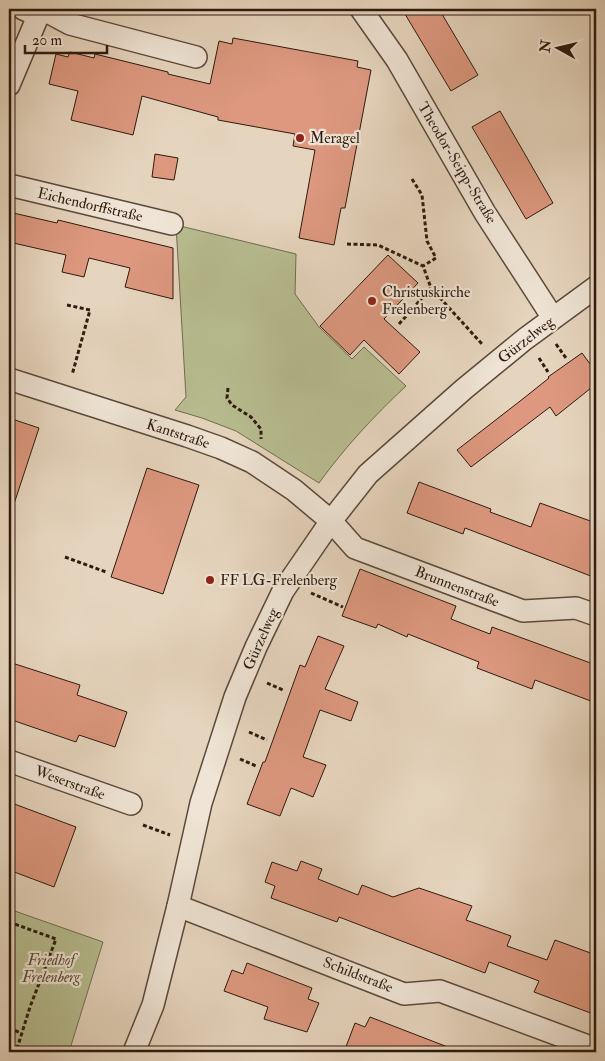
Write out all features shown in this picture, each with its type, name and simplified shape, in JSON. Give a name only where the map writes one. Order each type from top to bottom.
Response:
[{"type":"street","name":"Theodor-Seipp-Straße","points":[[360,9],[396,60],[485,213],[554,318]]},
{"type":"street","points":[[9,85],[36,11],[70,24],[196,57]]},
{"type":"street","name":"Eichendorffstraße","points":[[9,185],[172,224]]},
{"type":"street","name":"Gürzelweg","points":[[134,1052],[153,1005],[201,803],[235,697],[256,647],[288,583],[331,521],[368,474],[445,405],[497,362],[596,287]]},
{"type":"street","name":"Kantstraße","points":[[9,378],[221,448],[252,462],[294,490],[331,521]]},
{"type":"street","name":"Brunnenstraße","points":[[331,521],[355,548],[523,611],[576,608],[596,615]]},
{"type":"street","name":"Weserstraße","points":[[9,761],[131,804]]},
{"type":"street","name":"Schildstraße","points":[[178,906],[404,994],[440,991],[596,1048]]},
{"type":"path","points":[[412,179],[422,195],[427,241],[436,258],[423,266]]},
{"type":"path","points":[[347,244],[378,245],[423,266],[431,288],[497,362]]},
{"type":"path","points":[[399,324],[431,288]]},
{"type":"path","points":[[66,397],[90,310],[67,305]]},
{"type":"path","points":[[228,388],[227,398],[232,406],[251,417],[261,429],[261,445],[252,462]]},
{"type":"path","points":[[65,557],[106,572]]},
{"type":"path","points":[[288,583],[343,607]]},
{"type":"path","points":[[131,804],[126,819],[191,842]]},
{"type":"path","points":[[9,922],[56,939],[30,1007],[16,1052]]},
{"type":"path","points":[[9,1028],[22,1033]]},
{"type":"green space","points":[[176,225],[296,254],[295,294],[319,327],[352,359],[364,347],[406,386],[360,432],[319,483],[236,431],[175,410],[186,397]]},
{"type":"green space","name":"Friedhof Frelenberg","points":[[9,909],[103,942],[69,1052],[9,1052]]},
{"type":"building","points":[[402,9],[439,9],[478,75],[451,91]]},
{"type":"building","points":[[233,38],[358,61],[357,67],[371,70],[345,208],[341,208],[334,245],[299,238],[315,150],[293,146],[295,134],[218,120],[218,117],[142,96],[133,135],[71,120],[78,91],[49,84],[56,54],[68,57],[70,52],[94,58],[95,54],[210,84],[219,41],[232,44]]},
{"type":"building","points":[[500,111],[553,203],[526,219],[472,127]]},
{"type":"building","points":[[155,154],[178,158],[174,180],[152,177]]},
{"type":"building","points":[[9,212],[57,223],[58,220],[173,248],[173,299],[125,287],[130,268],[89,258],[84,277],[62,272],[66,255],[9,242]]},
{"type":"building","name":"Christuskirche Frelenberg","points":[[388,255],[418,283],[384,319],[420,352],[399,374],[364,340],[350,355],[320,326]]},
{"type":"building","points":[[582,353],[596,372],[596,384],[556,416],[550,407],[471,467],[457,450],[548,377]]},
{"type":"building","points":[[9,418],[39,428],[13,507],[9,506]]},
{"type":"building","points":[[147,468],[199,485],[163,594],[111,577]]},
{"type":"building","points":[[419,482],[491,509],[490,512],[531,527],[540,503],[596,523],[596,578],[465,528],[463,534],[407,513]]},
{"type":"building","points":[[360,569],[456,606],[451,619],[490,634],[492,627],[596,665],[596,703],[535,680],[532,689],[477,668],[479,662],[408,634],[407,637],[378,624],[376,628],[342,616]]},
{"type":"building","points":[[318,636],[344,646],[325,689],[358,702],[351,721],[320,710],[303,757],[326,765],[313,797],[291,788],[280,816],[247,804],[263,762],[265,762],[300,665],[305,667]]},
{"type":"building","points":[[9,662],[80,685],[77,695],[127,712],[115,747],[79,735],[76,742],[9,719]]},
{"type":"building","points":[[9,802],[76,827],[54,887],[9,870]]},
{"type":"building","points":[[301,861],[322,869],[318,879],[358,895],[362,885],[393,897],[419,888],[472,906],[466,920],[511,936],[507,946],[547,960],[555,940],[596,955],[596,1015],[534,992],[539,981],[489,962],[485,973],[339,917],[337,922],[271,898],[275,886],[265,882],[272,862],[297,871]]},
{"type":"building","points":[[247,963],[312,988],[308,999],[319,1003],[307,1032],[264,1019],[268,1007],[224,991],[232,970],[243,974]]},
{"type":"building","points":[[370,1017],[458,1051],[344,1052],[355,1023],[365,1027]]},
{"type":"place","name":"Meragel","points":[[300,138]]},
{"type":"place","name":"Christuskirche Frelenberg","points":[[372,301]]},
{"type":"place","name":"FF LG-Frelenberg","points":[[210,580]]}]
